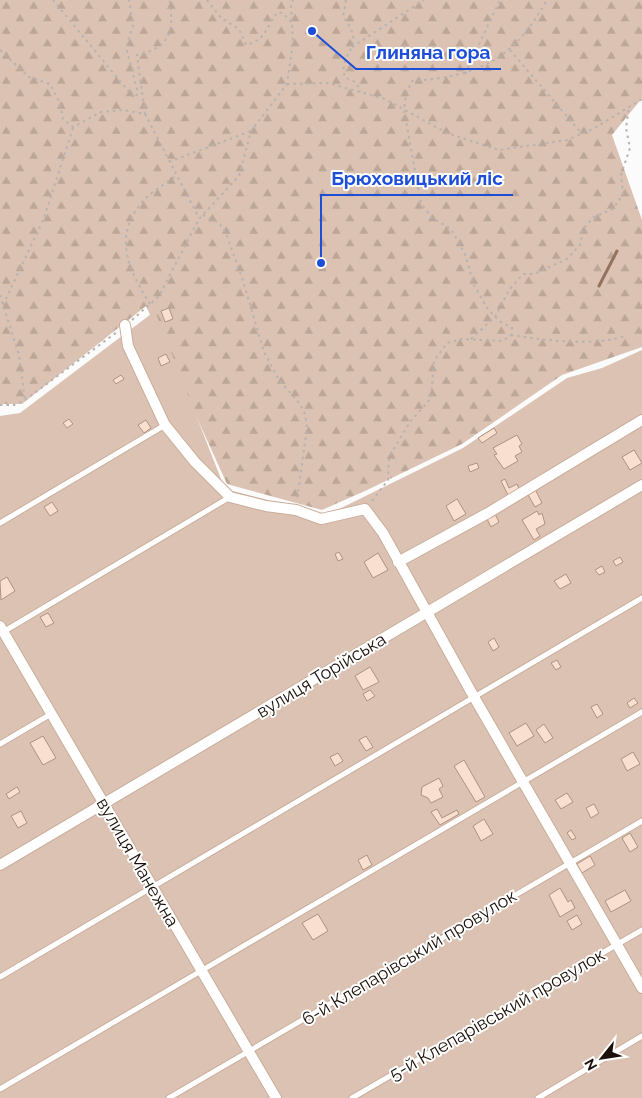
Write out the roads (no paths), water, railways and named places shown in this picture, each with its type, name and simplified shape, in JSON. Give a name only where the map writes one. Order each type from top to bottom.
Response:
[{"type":"street","points":[[126,325],[128,346],[165,425],[195,462],[230,497],[266,506],[296,510],[321,519],[343,516],[365,509],[383,534],[474,697],[642,988]]},
{"type":"street","points":[[398,562],[488,513],[557,469],[642,420]]},
{"type":"street","name":"вулиця Торійська","points":[[0,864],[642,485]]},
{"type":"street","name":"вулиця Манежна","points":[[1,631],[276,1098]]},
{"type":"lane","points":[[0,523],[165,425]]},
{"type":"lane","points":[[1,631],[230,497]]},
{"type":"lane","points":[[0,977],[151,886],[642,598]]},
{"type":"lane","points":[[0,1089],[642,712]]},
{"type":"lane","points":[[0,744],[51,714]]},
{"type":"lane","name":"6-й Клепарівський провулок","points":[[169,1098],[569,862],[642,821]]},
{"type":"lane","name":"5-й Клепарівський провулок","points":[[352,1098],[642,930]]},
{"type":"lane","points":[[538,1098],[642,1036]]},
{"type":"waterway","points":[[599,286],[617,251]]},
{"type":"place","name":"Глиняна гора","points":[[312,31]]},
{"type":"place","name":"Брюховицький ліс","points":[[321,263]]}]
